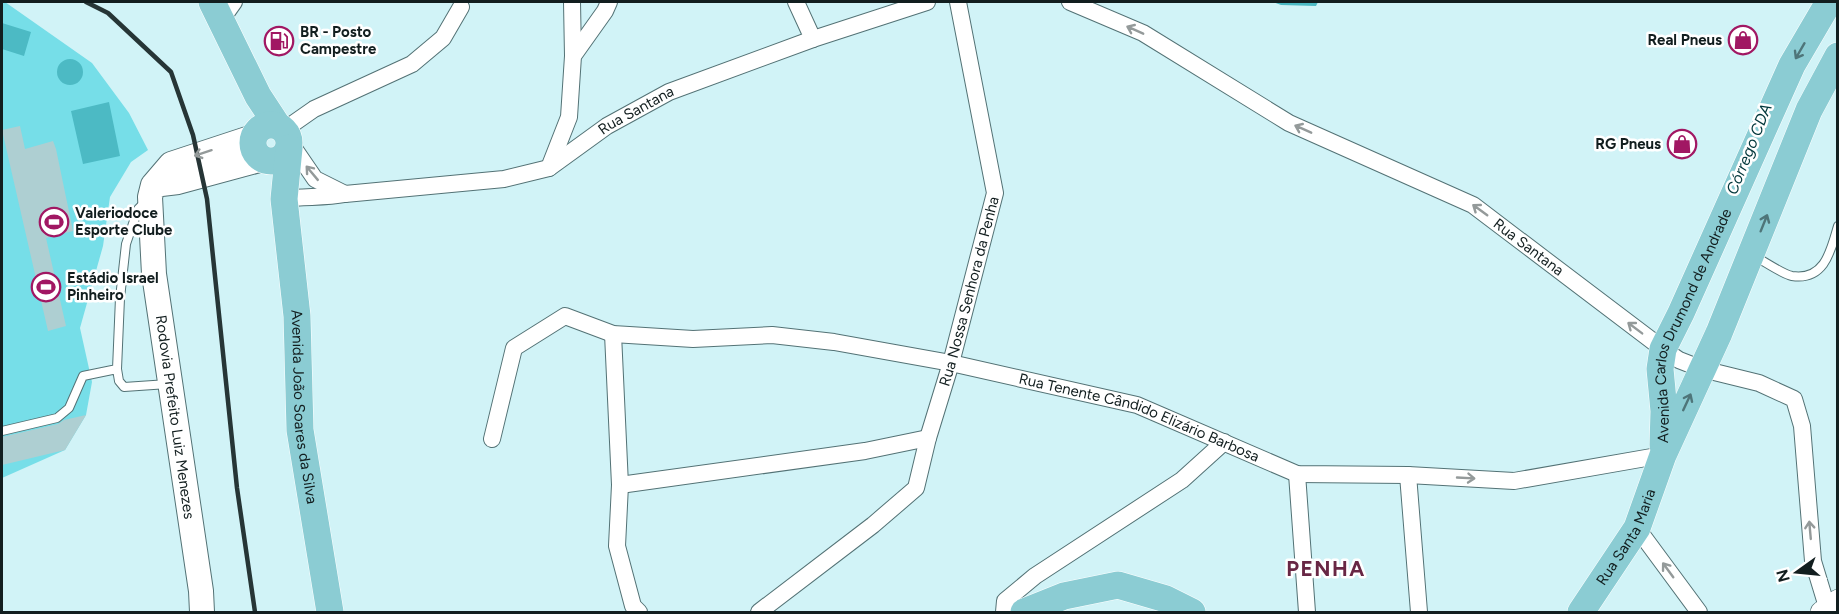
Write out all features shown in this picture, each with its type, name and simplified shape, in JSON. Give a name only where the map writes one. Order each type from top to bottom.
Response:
[{"type":"main road","name":"Avenida Carlos Drumond de Andrade","points":[[1662,455],[1664,411],[1660,369],[1663,349],[1792,65],[1831,2]]},
{"type":"main road","name":"Avenida João Soares da Silva","points":[[223,7],[273,141],[284,199],[297,316],[300,430],[330,612]]},
{"type":"main road","name":"Avenida Carlos Drumond de Andrade","points":[[1662,455],[1719,333],[1809,110],[1838,56]]},
{"type":"main road","points":[[151,191],[171,164],[273,141]]},
{"type":"main road","name":"Rodovia Prefeito Luiz Menezes","points":[[151,191],[154,274],[201,591],[202,612]]},
{"type":"main road","points":[[1681,313],[1693,326],[1719,333]]},
{"type":"main road","name":"Rua Santa Maria","points":[[1581,612],[1637,528],[1662,455]]},
{"type":"main road","points":[[1024,612],[1064,596],[1118,585],[1166,598],[1192,612]]},
{"type":"street","points":[[549,168],[569,117],[573,56],[572,2]]},
{"type":"street","points":[[573,56],[609,2]]},
{"type":"street","points":[[796,2],[813,39]]},
{"type":"street","name":"Rua Santana","points":[[284,199],[304,196],[325,198],[504,178],[549,168],[607,126],[669,93],[813,39],[927,2]]},
{"type":"street","name":"Rua Nossa Senhora da Penha","points":[[759,612],[873,525],[916,488],[995,193],[958,2]]},
{"type":"street","name":"Rua Santana","points":[[1070,2],[1143,33],[1289,123],[1473,205],[1679,360],[1702,369],[1759,384],[1794,399],[1802,426],[1813,561],[1829,608]]},
{"type":"street","points":[[345,194],[315,179],[273,141],[314,109],[412,64],[443,38],[461,7]]},
{"type":"street","name":"Rua Tenente Cândido Elizário Barbosa","points":[[492,439],[514,348],[565,316],[613,334],[693,339],[772,335],[834,342],[951,363],[1137,405],[1297,474],[1408,475],[1514,481],[1662,455]]},
{"type":"street","points":[[613,334],[620,485],[617,546],[633,606],[639,612]]},
{"type":"street","points":[[620,485],[865,451],[928,438]]},
{"type":"street","points":[[1004,612],[1005,601],[1035,576],[1182,480],[1224,442]]},
{"type":"street","points":[[1297,474],[1307,612]]},
{"type":"street","points":[[1408,475],[1419,612]]},
{"type":"street","points":[[1637,528],[1699,612]]},
{"type":"lane","points":[[151,191],[138,209],[126,244],[120,298],[117,369],[119,381],[124,387],[170,384]]},
{"type":"lane","points":[[1751,254],[1790,276],[1816,271],[1830,257],[1838,226]]},
{"type":"lane","points":[[2,431],[57,418],[69,408],[83,376],[117,369]]},
{"type":"shaded area","name":"Valeriodoce Esporte Clube","points":[[2,2],[92,63],[129,113],[148,150],[131,162],[110,197],[103,246],[80,328],[92,382],[86,415],[65,450],[2,478]]},
{"type":"shaded area","points":[[1273,2],[1318,2],[1316,6],[1281,5]]},
{"type":"shaded area","points":[[2,23],[31,32],[24,56],[2,49]]},
{"type":"shaded area","points":[[70,59],[79,63],[83,72],[79,81],[70,85],[61,81],[57,72],[61,63]]},
{"type":"shaded area","points":[[109,102],[120,156],[83,164],[71,111]]},
{"type":"building","points":[[20,126],[25,149],[53,141],[73,231],[46,238],[66,326],[48,331],[2,130]]},
{"type":"building","points":[[86,415],[65,450],[2,465],[2,437]]},
{"type":"railway","points":[[86,2],[108,13],[171,72],[193,135],[207,199],[237,488],[255,612]]},
{"type":"place","name":"Real Pneus","points":[[1743,40]]},
{"type":"place","name":"BR - Posto Campestre","points":[[279,41]]},
{"type":"place","name":"RG Pneus","points":[[1682,144]]},
{"type":"place","name":"Valeriodoce Esporte Clube","points":[[54,222]]},
{"type":"place","name":"Estádio Israel Pinheiro","points":[[46,287]]},
{"type":"district","name":"PENHA","points":[[1326,568]]},
{"type":"water label","name":"Córrego CDA","points":[[1749,149]]}]
